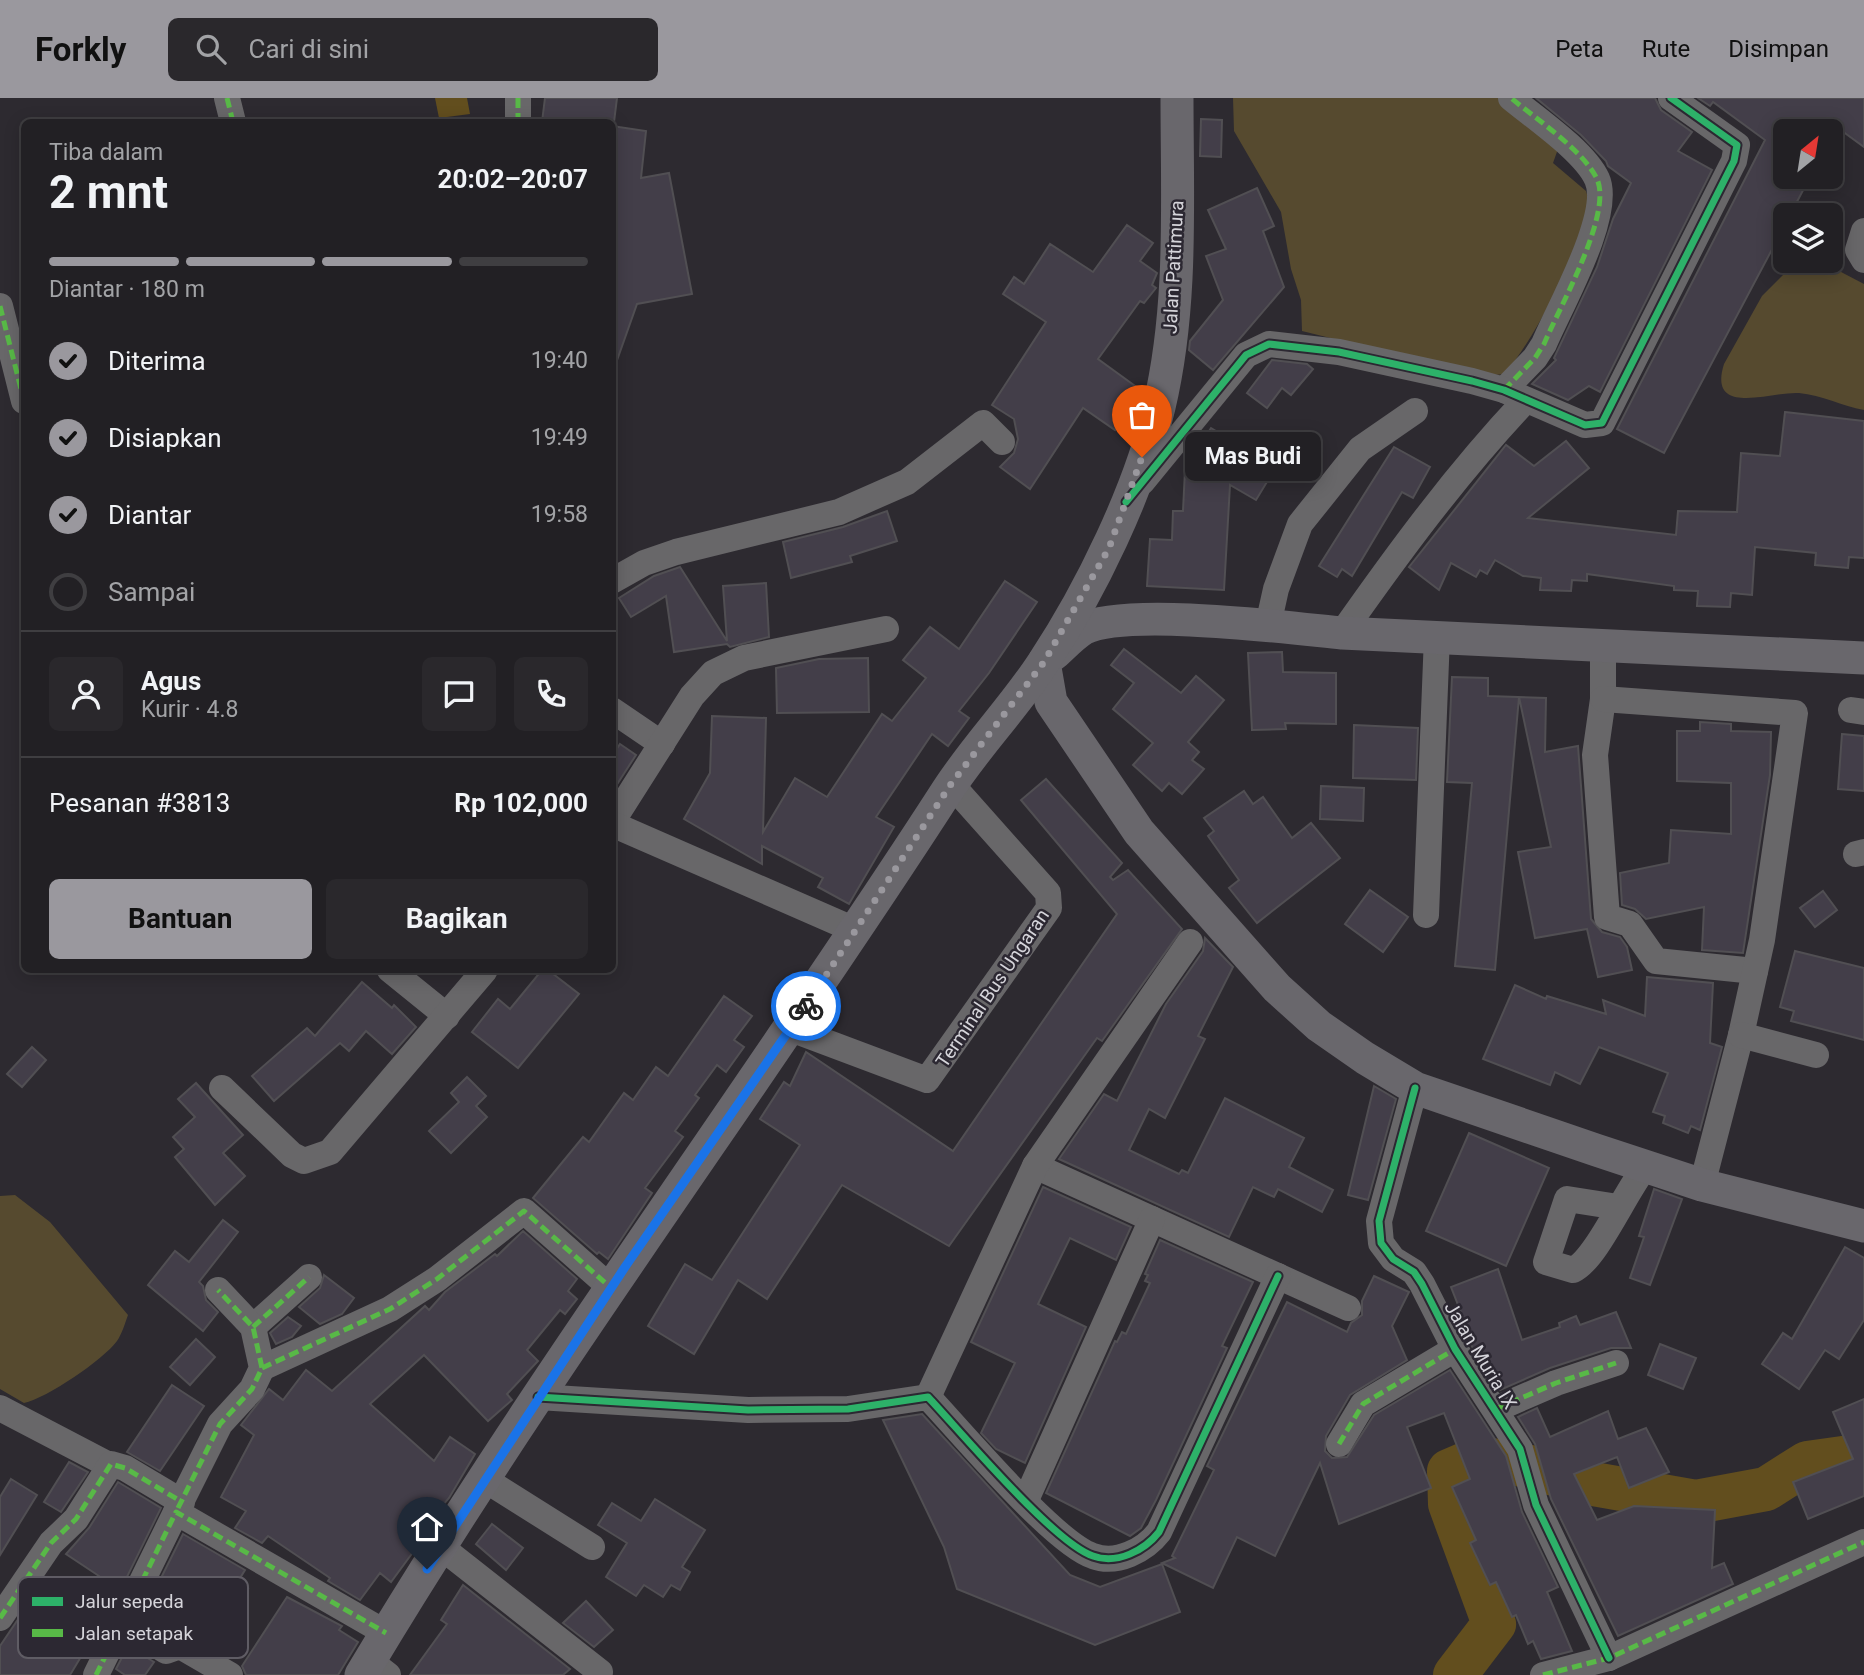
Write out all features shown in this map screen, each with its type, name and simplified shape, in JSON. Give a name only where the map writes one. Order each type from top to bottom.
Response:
[{"type":"main road","name":"Jalan Pattimura","points":[[1044,662],[1109,548],[1159,407],[1172,330],[1176,283],[1177,98]]},
{"type":"main road","points":[[1109,548],[1107,588],[1116,607],[1132,620]]},
{"type":"main road","points":[[376,1661],[441,1547],[484,1479],[611,1288],[857,931],[951,784],[1044,662],[1083,629],[1132,620],[1268,625],[1342,633],[1864,658]]},
{"type":"main road","points":[[1044,662],[1051,702],[1139,832],[1278,988],[1310,1019],[1366,1058],[1415,1088],[1702,1185],[1864,1226]]},
{"type":"street","points":[[227,98],[232,119]]},
{"type":"street","points":[[518,98],[518,119]]},
{"type":"street","points":[[1342,633],[1415,530],[1484,444],[1515,396],[1544,344],[1597,221],[1601,191],[1596,177],[1581,159],[1511,98]]},
{"type":"street","points":[[1126,502],[1246,355],[1269,344],[1339,352],[1515,396],[1585,425],[1602,423],[1734,161],[1737,145],[1671,98]]},
{"type":"street","points":[[1864,231],[1858,250],[1864,260]]},
{"type":"street","points":[[0,306],[21,389]]},
{"type":"street","points":[[1268,625],[1276,589],[1300,524],[1360,449],[1415,411]]},
{"type":"street","points":[[616,580],[644,563],[688,549],[839,512],[906,482],[983,424],[1002,442]]},
{"type":"street","points":[[616,817],[701,685],[726,664],[886,629]]},
{"type":"street","points":[[1426,915],[1437,636]]},
{"type":"street","points":[[1603,645],[1603,699],[1595,755],[1606,917],[1630,925],[1656,961],[1755,971]]},
{"type":"street","points":[[1603,699],[1795,713],[1755,971],[1702,1185]]},
{"type":"street","points":[[616,713],[662,744]]},
{"type":"street","name":"Terminal Bus Ungaran","points":[[791,1029],[927,1080],[1049,908],[1048,893],[951,784]]},
{"type":"street","points":[[616,825],[857,931]]},
{"type":"street","points":[[928,1397],[1035,1166],[1190,942]]},
{"type":"street","points":[[394,973],[447,1016]]},
{"type":"street","points":[[222,1088],[292,1156],[304,1161],[317,1159],[330,1152],[483,973]]},
{"type":"street","points":[[1741,1035],[1816,1055]]},
{"type":"street","name":"Jalan Muria IX","points":[[1415,1088],[1379,1221],[1381,1243],[1393,1259],[1413,1272],[1455,1349],[1520,1449],[1536,1505],[1609,1658]]},
{"type":"street","points":[[1035,1166],[1348,1308]]},
{"type":"street","points":[[1618,1208],[1646,1166]]},
{"type":"street","points":[[262,1368],[390,1309],[437,1279],[524,1211],[611,1288]]},
{"type":"street","points":[[1026,1500],[1152,1219]]},
{"type":"street","points":[[928,1397],[1059,1535],[1094,1557],[1134,1553],[1149,1545],[1159,1532],[1278,1276]]},
{"type":"street","points":[[253,1327],[309,1277]]},
{"type":"street","points":[[144,1577],[220,1424],[252,1389],[262,1368],[253,1327],[218,1290]]},
{"type":"street","points":[[1339,1444],[1363,1404],[1455,1349]]},
{"type":"street","points":[[1496,1409],[1556,1382],[1616,1363]]},
{"type":"street","points":[[538,1398],[773,1410],[848,1409],[928,1397]]},
{"type":"street","points":[[0,1408],[109,1465],[125,1468],[376,1661]]},
{"type":"street","points":[[28,1577],[51,1543],[76,1518],[109,1465]]},
{"type":"street","points":[[484,1479],[592,1547]]},
{"type":"street","points":[[1543,1675],[1609,1658],[1864,1542]]},
{"type":"street","points":[[441,1547],[600,1672]]},
{"type":"street","points":[[0,1618],[18,1592]]},
{"type":"street","points":[[96,1675],[104,1658]]},
{"type":"street","points":[[201,1658],[230,1675]]},
{"type":"shaded area","points":[[435,98],[467,98],[470,114],[439,118]]},
{"type":"shaded area","points":[[1233,98],[1501,98],[1558,149],[1553,163],[1586,191],[1594,219],[1542,318],[1505,374],[1484,376],[1302,331],[1301,300],[1291,269],[1281,212],[1234,131]]},
{"type":"shaded area","points":[[1785,273],[1843,273],[1864,284],[1864,410],[1807,394],[1788,393],[1745,398],[1725,391],[1721,381],[1724,364],[1762,296]]},
{"type":"shaded area","points":[[15,1195],[50,1222],[128,1315],[117,1341],[100,1358],[60,1386],[24,1403],[0,1389],[0,1196]]},
{"type":"building","points":[[545,98],[617,98],[614,119],[542,119]]},
{"type":"building","points":[[1536,98],[1655,98],[1661,110],[1692,132],[1678,151],[1712,170],[1600,392],[1589,386],[1568,400],[1532,384],[1556,360],[1554,358],[1597,267],[1613,219],[1631,183],[1608,166],[1581,135]]},
{"type":"building","points":[[1698,98],[1864,98],[1864,147],[1843,132],[1843,119],[1773,119],[1773,189],[1804,189],[1796,203],[1773,203],[1773,248],[1664,453],[1617,429],[1765,140],[1713,102],[1710,106]]},
{"type":"building","points":[[1201,119],[1222,120],[1221,157],[1200,156]]},
{"type":"building","points":[[616,127],[646,131],[641,178],[669,173],[692,294],[637,304],[616,363]]},
{"type":"building","points":[[1257,188],[1274,226],[1263,231],[1284,287],[1213,370],[1189,350],[1190,341],[1223,300],[1206,256],[1226,249],[1208,210]]},
{"type":"building","points":[[1127,225],[1153,243],[1140,261],[1157,273],[1152,285],[1156,288],[1144,303],[1140,301],[1098,359],[1142,391],[1115,430],[1083,408],[1030,489],[1000,467],[1014,453],[1018,439],[1014,419],[992,405],[1046,322],[1003,294],[1014,277],[1024,284],[1050,244],[1093,272]]},
{"type":"building","points":[[1272,360],[1307,364],[1313,369],[1291,395],[1282,388],[1267,408],[1247,393]]},
{"type":"building","points":[[1785,412],[1864,421],[1864,558],[1849,557],[1848,568],[1815,565],[1816,553],[1755,547],[1752,595],[1731,593],[1730,607],[1697,606],[1698,591],[1674,590],[1674,586],[1587,574],[1587,581],[1572,580],[1571,591],[1540,590],[1541,578],[1523,576],[1495,560],[1487,574],[1480,570],[1476,577],[1451,563],[1439,590],[1409,567],[1506,445],[1534,466],[1566,441],[1589,468],[1528,518],[1676,535],[1678,511],[1737,512],[1741,453],[1780,456]]},
{"type":"building","points":[[1211,428],[1276,467],[1256,500],[1230,485],[1224,590],[1147,586],[1150,539],[1172,540],[1173,511],[1183,511],[1185,470]]},
{"type":"building","points":[[1394,447],[1430,467],[1413,498],[1402,492],[1352,576],[1342,569],[1337,577],[1319,566]]},
{"type":"building","points":[[887,511],[897,541],[850,556],[852,562],[791,578],[783,542],[843,527]]},
{"type":"building","points":[[680,567],[727,641],[723,586],[766,583],[769,637],[730,647],[727,644],[674,652],[666,596],[631,617],[619,598],[654,576]]},
{"type":"building","points":[[1005,581],[1037,602],[989,673],[959,711],[969,718],[948,746],[932,734],[876,817],[894,827],[849,904],[818,887],[823,878],[762,846],[762,864],[684,819],[710,773],[712,716],[766,718],[763,832],[795,778],[827,797],[882,714],[892,721],[926,678],[903,660],[930,627],[959,649]]},
{"type":"building","points":[[1124,649],[1181,693],[1196,676],[1224,700],[1188,742],[1199,752],[1192,760],[1204,769],[1182,794],[1169,783],[1162,791],[1133,765],[1153,743],[1113,709],[1134,683],[1111,665]]},
{"type":"building","points":[[1282,652],[1283,672],[1336,673],[1336,724],[1285,723],[1286,729],[1252,730],[1248,653]]},
{"type":"building","points":[[868,658],[869,712],[777,713],[776,668],[819,659]]},
{"type":"building","points":[[1452,677],[1488,678],[1488,696],[1519,697],[1495,970],[1455,966],[1472,783],[1447,782]]},
{"type":"building","points":[[1519,697],[1546,698],[1545,752],[1578,746],[1591,919],[1602,932],[1620,937],[1627,947],[1632,970],[1598,977],[1587,929],[1535,938],[1518,852],[1551,847]]},
{"type":"building","points":[[1700,722],[1731,724],[1731,731],[1771,732],[1770,775],[1743,953],[1702,950],[1704,907],[1646,919],[1635,909],[1622,905],[1620,873],[1669,863],[1671,830],[1731,834],[1731,783],[1677,781],[1677,731],[1700,731]]},
{"type":"building","points":[[1354,725],[1418,728],[1416,780],[1353,778]]},
{"type":"building","points":[[1842,734],[1864,736],[1864,791],[1838,789]]},
{"type":"building","points":[[620,744],[636,755],[616,786],[616,750]]},
{"type":"building","points":[[1046,779],[1122,863],[1110,877],[1113,880],[1128,870],[1182,929],[1102,1041],[1097,1038],[949,1246],[842,1185],[767,1299],[738,1280],[694,1354],[648,1326],[685,1264],[712,1280],[800,1145],[760,1119],[784,1082],[790,1086],[806,1052],[953,1151],[1117,914],[1021,800]]},
{"type":"building","points":[[1321,786],[1364,788],[1363,821],[1320,819]]},
{"type":"building","points":[[1244,791],[1253,804],[1263,797],[1292,838],[1311,823],[1340,858],[1257,923],[1229,888],[1239,880],[1208,836],[1214,831],[1204,818]]},
{"type":"building","points":[[1370,890],[1408,917],[1383,952],[1345,924]]},
{"type":"building","points":[[1823,891],[1837,910],[1815,927],[1800,908]]},
{"type":"building","points":[[1205,938],[1233,967],[1198,1036],[1205,1039],[1165,1118],[1149,1109],[1129,1150],[1179,1174],[1182,1170],[1188,1173],[1225,1098],[1304,1138],[1289,1167],[1333,1190],[1322,1212],[1278,1189],[1274,1197],[1253,1187],[1229,1237],[1059,1159],[1104,1094],[1117,1101],[1166,1004],[1203,951]]},
{"type":"building","points":[[1795,951],[1864,968],[1864,1040],[1791,1021],[1794,1011],[1780,1007]]},
{"type":"building","points":[[540,973],[552,973],[579,994],[518,1068],[472,1032],[498,999],[510,1009]]},
{"type":"building","points":[[1647,977],[1713,983],[1710,1043],[1722,1047],[1700,1130],[1691,1126],[1688,1133],[1663,1123],[1665,1116],[1653,1112],[1668,1073],[1599,1047],[1580,1084],[1555,1072],[1550,1085],[1483,1059],[1515,985],[1546,999],[1547,996],[1606,1014],[1603,1000],[1645,1016]]},
{"type":"building","points":[[362,982],[392,1008],[394,1005],[416,1027],[392,1054],[366,1031],[349,1051],[340,1043],[274,1101],[252,1076],[307,1028],[315,1036]]},
{"type":"building","points":[[724,996],[752,1016],[734,1040],[744,1047],[726,1072],[717,1065],[695,1095],[699,1098],[675,1131],[683,1137],[645,1188],[652,1193],[608,1259],[599,1252],[597,1254],[533,1198],[583,1137],[589,1142],[624,1093],[633,1100],[656,1067],[668,1076]]},
{"type":"building","points":[[32,1047],[46,1060],[22,1087],[7,1074]]},
{"type":"building","points":[[467,1077],[486,1096],[476,1106],[487,1117],[451,1153],[429,1131],[459,1102],[451,1093]]},
{"type":"building","points":[[196,1083],[243,1135],[223,1153],[245,1176],[215,1205],[175,1157],[184,1149],[173,1137],[195,1117],[178,1099]]},
{"type":"building","points":[[1374,1086],[1396,1099],[1368,1200],[1348,1195]]},
{"type":"building","points":[[1469,1133],[1549,1168],[1506,1266],[1426,1231]]},
{"type":"building","points":[[1043,1187],[1131,1227],[1116,1260],[1070,1238],[1038,1304],[1086,1327],[1025,1463],[996,1449],[981,1433],[1015,1363],[971,1342]]},
{"type":"building","points":[[1654,1189],[1682,1199],[1650,1285],[1630,1278],[1644,1237],[1639,1236]]},
{"type":"building","points":[[223,1220],[238,1232],[199,1282],[203,1286],[206,1300],[218,1312],[203,1331],[148,1285],[175,1251],[189,1262]]},
{"type":"building","points":[[523,1231],[577,1279],[568,1291],[577,1299],[565,1314],[560,1310],[527,1350],[538,1361],[507,1394],[512,1400],[488,1421],[424,1355],[370,1404],[434,1461],[450,1437],[475,1454],[449,1498],[438,1511],[432,1505],[409,1536],[419,1544],[391,1582],[380,1573],[360,1600],[328,1581],[330,1578],[268,1536],[262,1543],[235,1528],[246,1511],[221,1497],[254,1435],[241,1425],[269,1389],[283,1400],[306,1370],[332,1391],[425,1306],[429,1310],[445,1292],[495,1254],[497,1256]]},
{"type":"building","points":[[1160,1240],[1253,1282],[1222,1346],[1227,1348],[1156,1500],[1141,1528],[1130,1536],[1046,1493],[1115,1341],[1117,1342],[1122,1332],[1126,1334],[1150,1283],[1145,1281],[1148,1275],[1145,1274]]},
{"type":"building","points":[[1845,1247],[1864,1258],[1864,1320],[1839,1359],[1825,1350],[1799,1389],[1762,1364],[1783,1333],[1792,1339]]},
{"type":"building","points":[[1498,1269],[1522,1340],[1560,1327],[1559,1323],[1576,1316],[1580,1325],[1616,1312],[1631,1348],[1611,1348],[1550,1368],[1500,1390],[1471,1345],[1473,1343],[1451,1287]]},
{"type":"building","points":[[324,1275],[354,1298],[342,1314],[320,1324],[299,1307],[320,1288]]},
{"type":"building","points":[[1374,1276],[1409,1292],[1392,1326],[1407,1360],[1350,1395],[1326,1436],[1325,1451],[1332,1458],[1347,1457],[1374,1415],[1450,1370],[1506,1456],[1522,1512],[1558,1587],[1547,1592],[1572,1651],[1541,1659],[1533,1641],[1528,1644],[1516,1615],[1512,1617],[1496,1582],[1490,1585],[1470,1543],[1476,1540],[1452,1487],[1470,1479],[1444,1413],[1407,1427],[1431,1488],[1339,1524],[1320,1463],[1275,1556],[1237,1537],[1213,1588],[1162,1563],[1175,1558],[1172,1556],[1214,1470],[1207,1466],[1287,1302],[1347,1332],[1351,1323],[1362,1315],[1362,1301]]},
{"type":"building","points":[[288,1317],[301,1326],[292,1337],[276,1344],[270,1333]]},
{"type":"building","points":[[196,1339],[215,1357],[190,1385],[170,1367]]},
{"type":"building","points":[[1660,1344],[1696,1358],[1683,1389],[1648,1375]]},
{"type":"building","points":[[172,1385],[204,1406],[160,1471],[127,1452]]},
{"type":"building","points":[[1864,1399],[1864,1496],[1808,1519],[1793,1482],[1853,1459],[1833,1412]]},
{"type":"building","points":[[1537,1408],[1550,1437],[1608,1411],[1618,1439],[1646,1428],[1669,1472],[1629,1488],[1617,1457],[1574,1474],[1597,1520],[1634,1506],[1715,1510],[1712,1568],[1724,1563],[1733,1584],[1618,1636],[1551,1499],[1535,1444],[1518,1417]]},
{"type":"building","points":[[922,1414],[1070,1575],[1100,1587],[1162,1564],[1180,1612],[1095,1645],[957,1589],[944,1547],[883,1420]]},
{"type":"building","points":[[69,1462],[88,1472],[61,1512],[44,1502]]},
{"type":"building","points":[[11,1479],[37,1495],[0,1555],[0,1497]]},
{"type":"building","points":[[118,1482],[161,1508],[127,1577],[98,1577],[66,1554],[89,1528]]},
{"type":"building","points":[[655,1499],[705,1530],[682,1567],[690,1572],[680,1590],[671,1585],[663,1597],[644,1585],[636,1596],[606,1577],[627,1543],[598,1525],[612,1503],[641,1521]]},
{"type":"building","points":[[492,1524],[523,1548],[506,1570],[476,1544]]},
{"type":"building","points":[[183,1534],[245,1570],[241,1577],[162,1577]]},
{"type":"building","points":[[463,1585],[570,1669],[563,1675],[410,1675],[447,1624],[441,1620]]},
{"type":"building","points":[[287,1597],[342,1626],[339,1630],[358,1642],[338,1675],[246,1675],[242,1666]]},
{"type":"building","points":[[586,1601],[613,1630],[594,1647],[563,1623]]},
{"type":"building","points":[[18,1619],[18,1658],[80,1658],[70,1675],[0,1675],[0,1646]]},
{"type":"building","points":[[122,1658],[148,1658],[154,1662],[145,1675],[125,1675],[116,1669]]},
{"type":"waterway","points":[[1455,1675],[1494,1624],[1450,1504],[1449,1471],[1477,1459],[1512,1462],[1582,1482],[1696,1502],[1766,1489],[1807,1463],[1864,1455]]},
{"type":"marked path","points":[[227,98],[232,119]]},
{"type":"marked path","points":[[518,98],[518,119]]},
{"type":"marked path","points":[[1504,390],[1535,358],[1544,344],[1582,261],[1598,214],[1600,195],[1597,179],[1581,157],[1511,98]]},
{"type":"marked path","points":[[0,306],[21,389]]},
{"type":"marked path","points":[[262,1368],[390,1309],[437,1279],[524,1211],[611,1288]]},
{"type":"marked path","points":[[253,1327],[309,1277]]},
{"type":"marked path","points":[[178,1508],[220,1424],[252,1389],[262,1368],[253,1327],[218,1290]]},
{"type":"marked path","points":[[1339,1444],[1363,1404],[1455,1349]]},
{"type":"marked path","points":[[1496,1409],[1556,1383],[1616,1363]]},
{"type":"marked path","points":[[28,1577],[51,1543],[76,1519],[111,1464],[125,1468],[182,1502]]},
{"type":"marked path","points":[[144,1577],[176,1512],[386,1633]]},
{"type":"marked path","points":[[1543,1675],[1609,1658],[1864,1542]]},
{"type":"marked path","points":[[0,1618],[18,1592]]},
{"type":"marked path","points":[[96,1675],[104,1658]]},
{"type":"cycle path","points":[[1126,502],[1246,355],[1269,344],[1339,352],[1472,381],[1504,390],[1585,425],[1602,423],[1734,161],[1737,145],[1671,98]]},
{"type":"cycle path","points":[[1415,1088],[1379,1221],[1381,1243],[1393,1259],[1414,1272],[1455,1349],[1520,1449],[1536,1505],[1609,1658]]},
{"type":"cycle path","points":[[538,1397],[748,1410],[848,1409],[928,1397],[1008,1485],[1055,1531],[1093,1556],[1111,1559],[1138,1550],[1159,1532],[1278,1276]]},
{"type":"way so far","points":[[806,1006],[951,784],[1044,662],[1109,548],[1142,457]]},
{"type":"place","name":"Mas Budi","points":[[1142,457]]},
{"type":"route","points":[[427,1569],[625,1267],[806,1006]]}]
